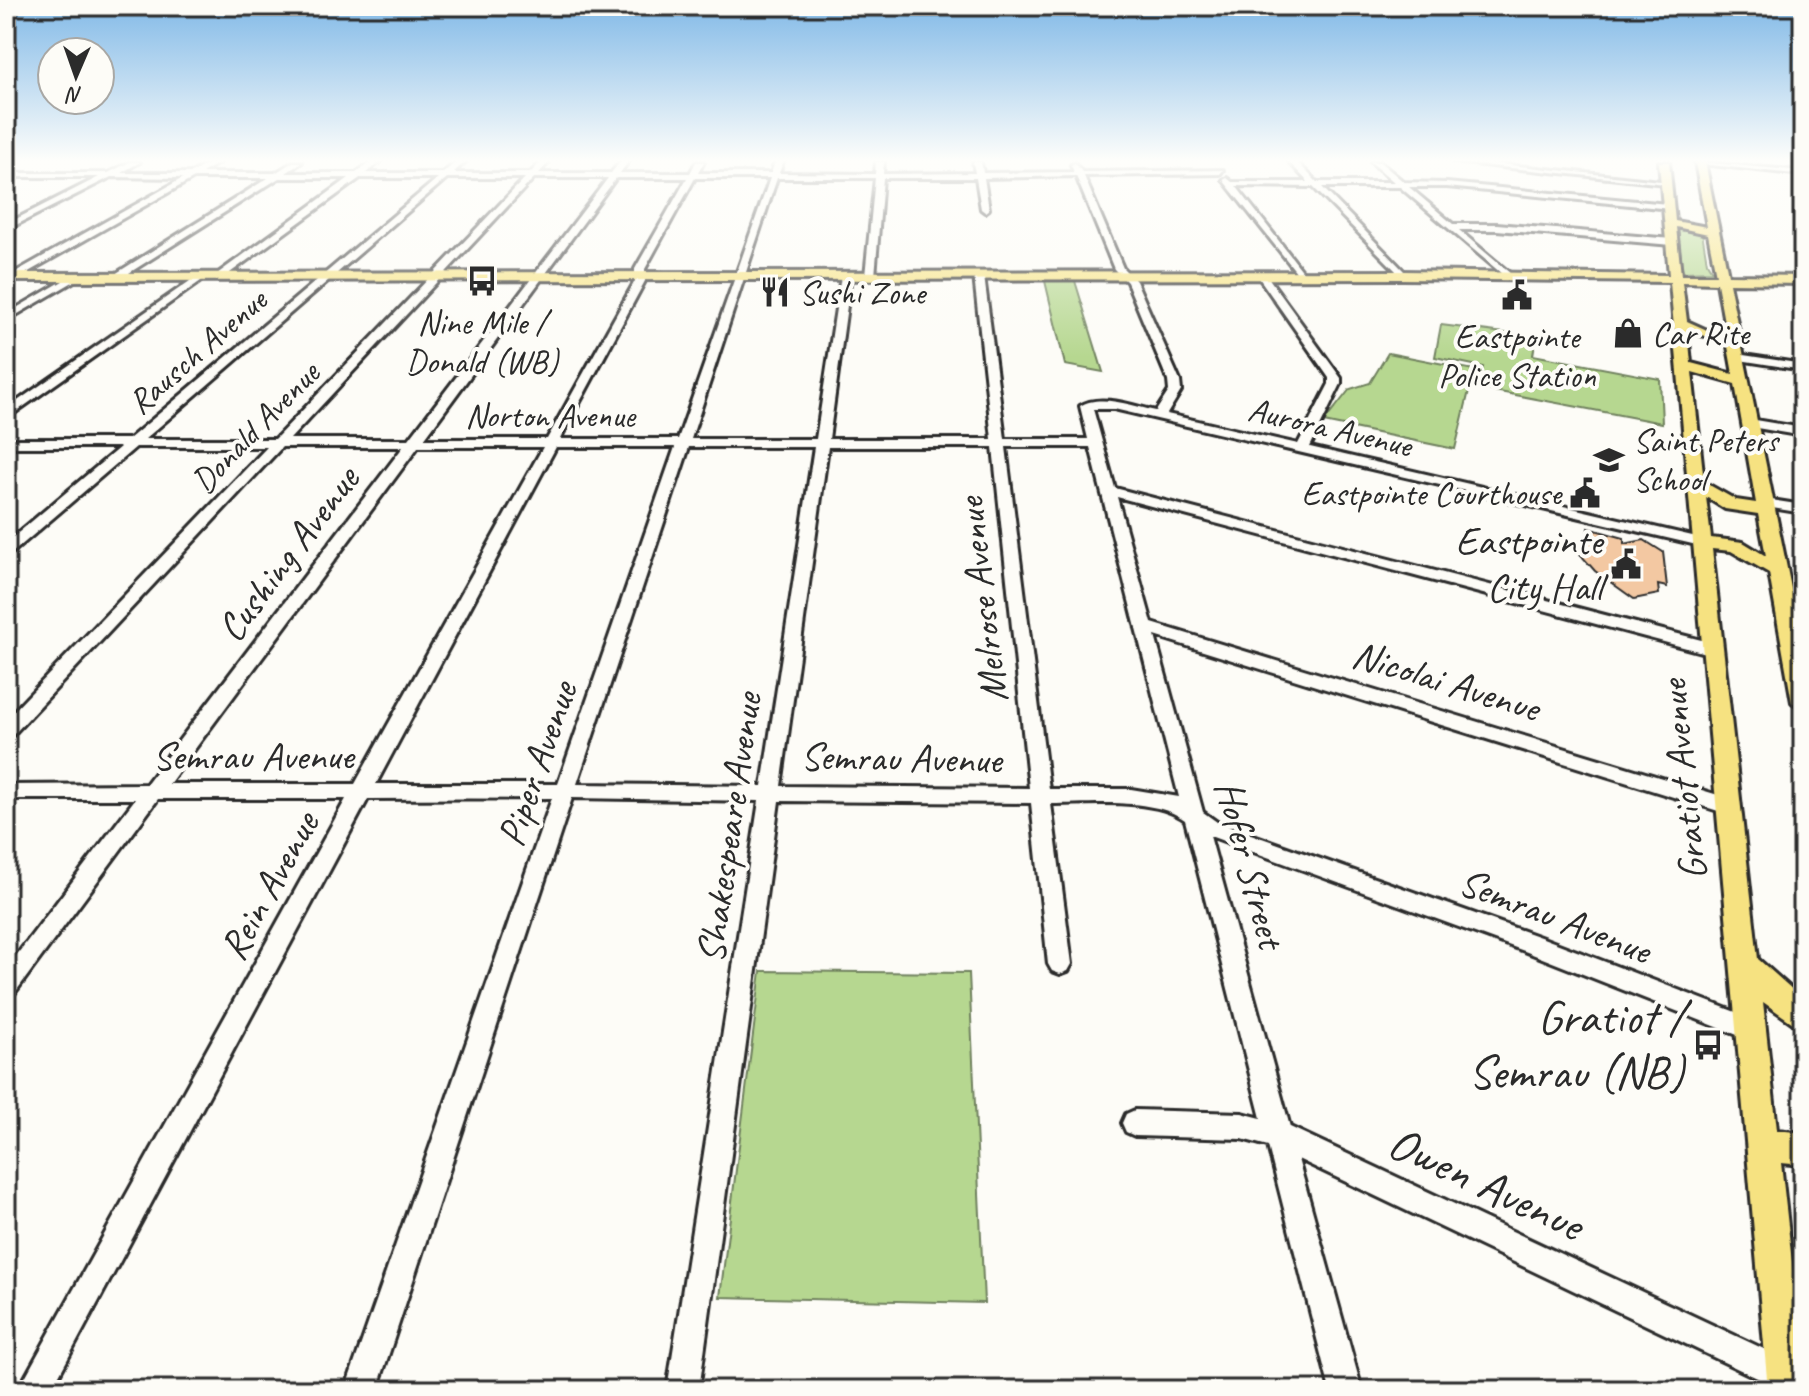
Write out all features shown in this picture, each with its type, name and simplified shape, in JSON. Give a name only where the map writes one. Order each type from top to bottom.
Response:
[{"type":"main road","name":"Gratiot Avenue","points":[[1670,227],[1786,1383]]},
{"type":"main road","points":[[1690,227],[1713,232]]},
{"type":"main road","points":[[1711,227],[1777,570],[1794,605],[1803,702]]},
{"type":"main road","points":[[9,277],[1403,275],[1803,280]]},
{"type":"main road","points":[[1679,323],[1704,334],[1733,338]]},
{"type":"main road","points":[[1684,367],[1708,369],[1742,382]]},
{"type":"main road","points":[[1696,484],[1731,505],[1766,506]]},
{"type":"main road","points":[[1701,542],[1736,546],[1777,570]]},
{"type":"main road","points":[[1744,964],[1777,997],[1803,1016]]},
{"type":"main road","points":[[1762,1144],[1803,1149]]},
{"type":"street","points":[[9,277],[98,227]]},
{"type":"street","points":[[118,276],[195,227]]},
{"type":"street","points":[[220,276],[287,227]]},
{"type":"street","name":"Rausch Avenue","points":[[6,551],[385,227]]},
{"type":"street","name":"Donald Avenue","points":[[6,730],[484,227]]},
{"type":"street","name":"Cushing Avenue","points":[[6,987],[575,227]]},
{"type":"street","name":"Rein Avenue","points":[[34,1390],[640,276],[640,269],[663,227]]},
{"type":"street","name":"Piper Avenue","points":[[361,1390],[741,281],[756,227]]},
{"type":"street","points":[[870,276],[874,227]]},
{"type":"street","points":[[1101,227],[1119,269],[1127,276],[1176,387],[1159,416]]},
{"type":"street","points":[[1264,227],[1301,275]]},
{"type":"street","points":[[1356,227],[1403,275]]},
{"type":"street","points":[[1451,227],[1508,276]]},
{"type":"street","points":[[1511,227],[1672,242]]},
{"type":"street","points":[[1262,275],[1335,378],[1335,384],[1302,449]]},
{"type":"street","points":[[6,415],[203,276]]},
{"type":"street","name":"Shakespeare Avenue","points":[[683,1390],[846,276]]},
{"type":"street","name":"Melrose Avenue","points":[[979,276],[1060,964]]},
{"type":"street","points":[[6,318],[75,277]]},
{"type":"street","points":[[1737,357],[1803,359]]},
{"type":"street","points":[[1737,357],[1803,367]]},
{"type":"street","name":"Hofer Street","points":[[1133,409],[1106,404],[1086,406],[1346,1390]]},
{"type":"street","name":"Aurora Avenue","points":[[1133,409],[1701,542]]},
{"type":"street","points":[[1749,423],[1803,432]]},
{"type":"street","name":"Norton Avenue","points":[[6,443],[1094,443]]},
{"type":"street","points":[[1107,490],[1713,649]]},
{"type":"street","points":[[1766,506],[1803,509]]},
{"type":"street","name":"Nicolai Avenue","points":[[1142,626],[1728,806]]},
{"type":"street","name":"Semrau Avenue","points":[[6,792],[771,792],[1161,800],[1178,804],[1210,828],[1535,945],[1750,1029]]},
{"type":"street","name":"Owen Avenue","points":[[1135,1123],[1242,1126],[1280,1136],[1786,1383]]},
{"type":"green space","points":[[1677,227],[1702,232],[1707,263],[1712,271],[1683,272]]},
{"type":"green space","points":[[1045,281],[1075,281],[1103,372],[1065,365]]},
{"type":"green space","points":[[1441,325],[1536,337],[1533,355],[1660,379],[1662,423],[1478,388],[1483,367],[1435,357]]},
{"type":"green space","points":[[1388,353],[1474,370],[1455,449],[1324,422],[1350,389],[1370,383]]},
{"type":"green space","points":[[761,971],[969,973],[984,1303],[720,1297]]},
{"type":"building","name":"Eastpointe City Hall","points":[[1588,528],[1624,538],[1624,544],[1644,540],[1663,552],[1667,587],[1658,585],[1659,594],[1634,599],[1595,571],[1572,545],[1587,542]]},
{"type":"place","name":"Nine Mile / Donald (WB)","points":[[482,281]]},
{"type":"place","name":"Sushi Zone","points":[[775,292]]},
{"type":"place","name":"Eastpointe Police Station","points":[[1517,295]]},
{"type":"place","name":"Car Rite","points":[[1628,333]]},
{"type":"place","name":"Saint Peters School","points":[[1609,460]]},
{"type":"place","name":"Eastpointe Courthouse","points":[[1585,493]]},
{"type":"place","name":"Eastpointe City Hall","points":[[1626,564]]},
{"type":"place","name":"Gratiot / Semrau (NB)","points":[[1708,1045]]}]
